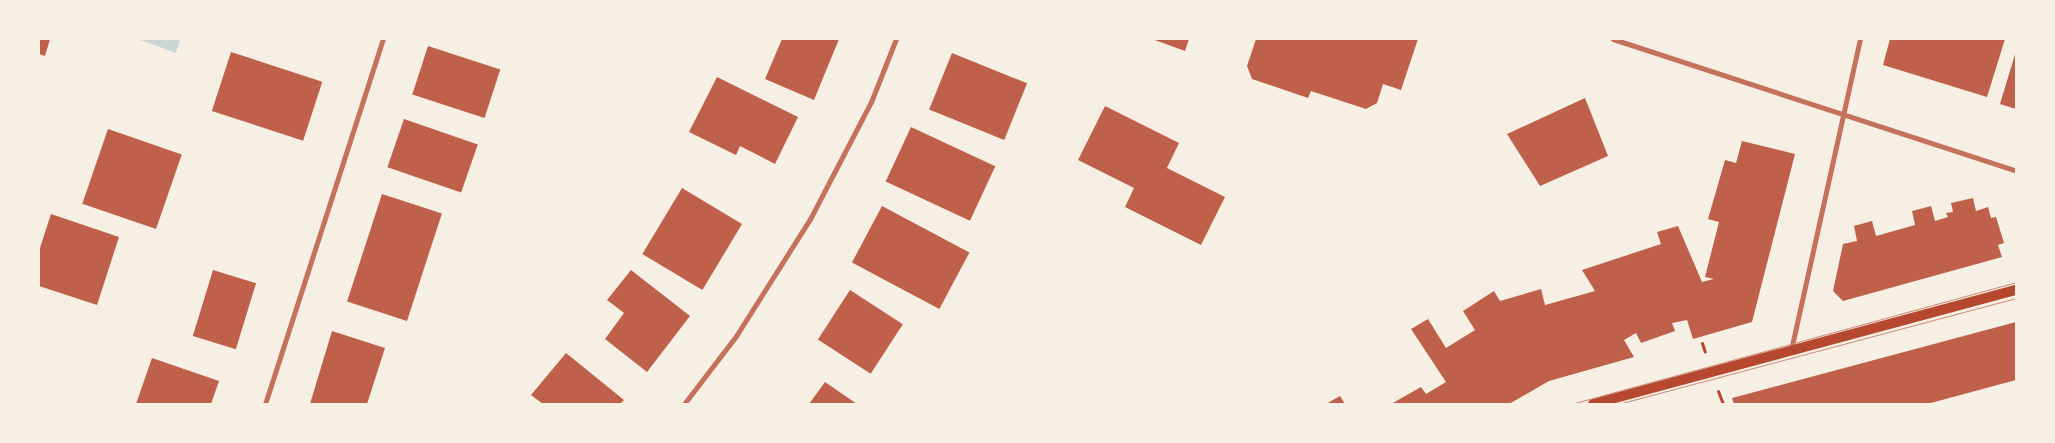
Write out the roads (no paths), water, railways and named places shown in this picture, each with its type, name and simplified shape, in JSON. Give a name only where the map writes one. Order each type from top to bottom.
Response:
[{"type":"main road","points":[[1593,404],[2016,290]]},
{"type":"street","points":[[265,404],[383,39]]},
{"type":"street","points":[[684,404],[736,336],[810,219],[871,102],[896,39]]},
{"type":"street","points":[[1613,39],[2016,171]]},
{"type":"street","points":[[1791,350],[1841,114],[1860,39]]},
{"type":"tram line","points":[[1571,404],[2016,282]]},
{"type":"tram line","points":[[1618,404],[2016,298]]}]
